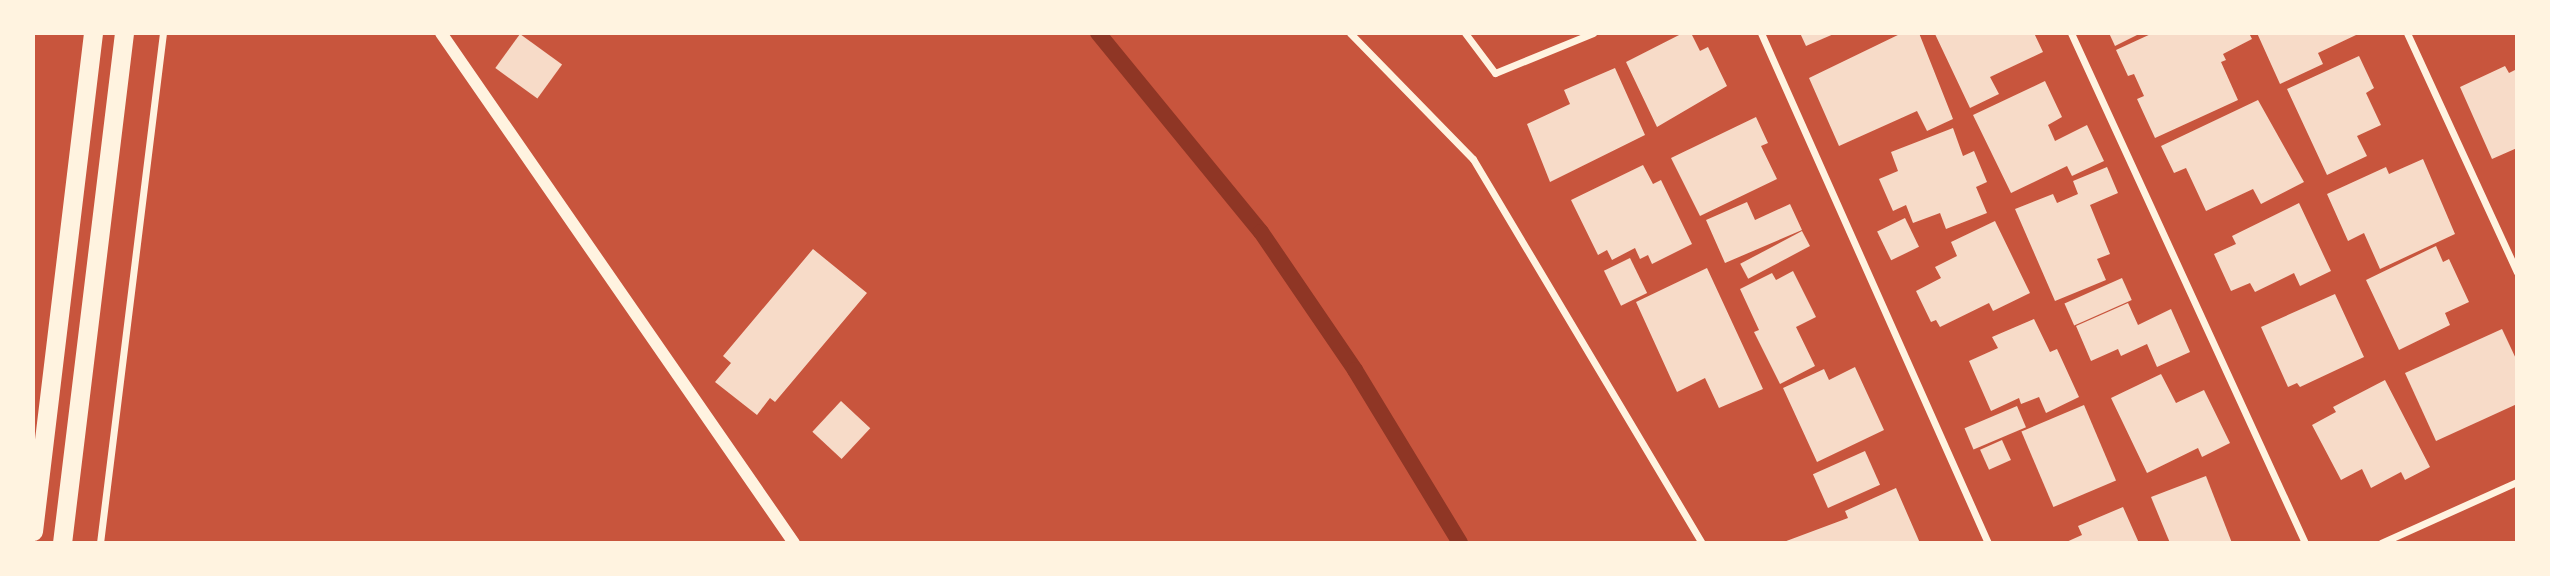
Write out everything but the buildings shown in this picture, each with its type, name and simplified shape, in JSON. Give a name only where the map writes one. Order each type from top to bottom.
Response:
[{"type":"highway","points":[[33,531],[93,33]]},
{"type":"highway","points":[[62,543],[124,33]]},
{"type":"street","points":[[100,543],[163,33]]},
{"type":"street","points":[[441,33],[794,543]]},
{"type":"street","points":[[1350,33],[1474,159],[1702,543]]},
{"type":"street","points":[[1465,33],[1495,73],[1593,33]]},
{"type":"street","points":[[1761,33],[1988,543]]},
{"type":"street","points":[[2071,33],[2305,543]]},
{"type":"street","points":[[2407,33],[2517,272]]},
{"type":"street","points":[[2381,543],[2517,482]]},
{"type":"waterway","points":[[1098,33],[1261,232],[1355,370],[1460,543]]}]
